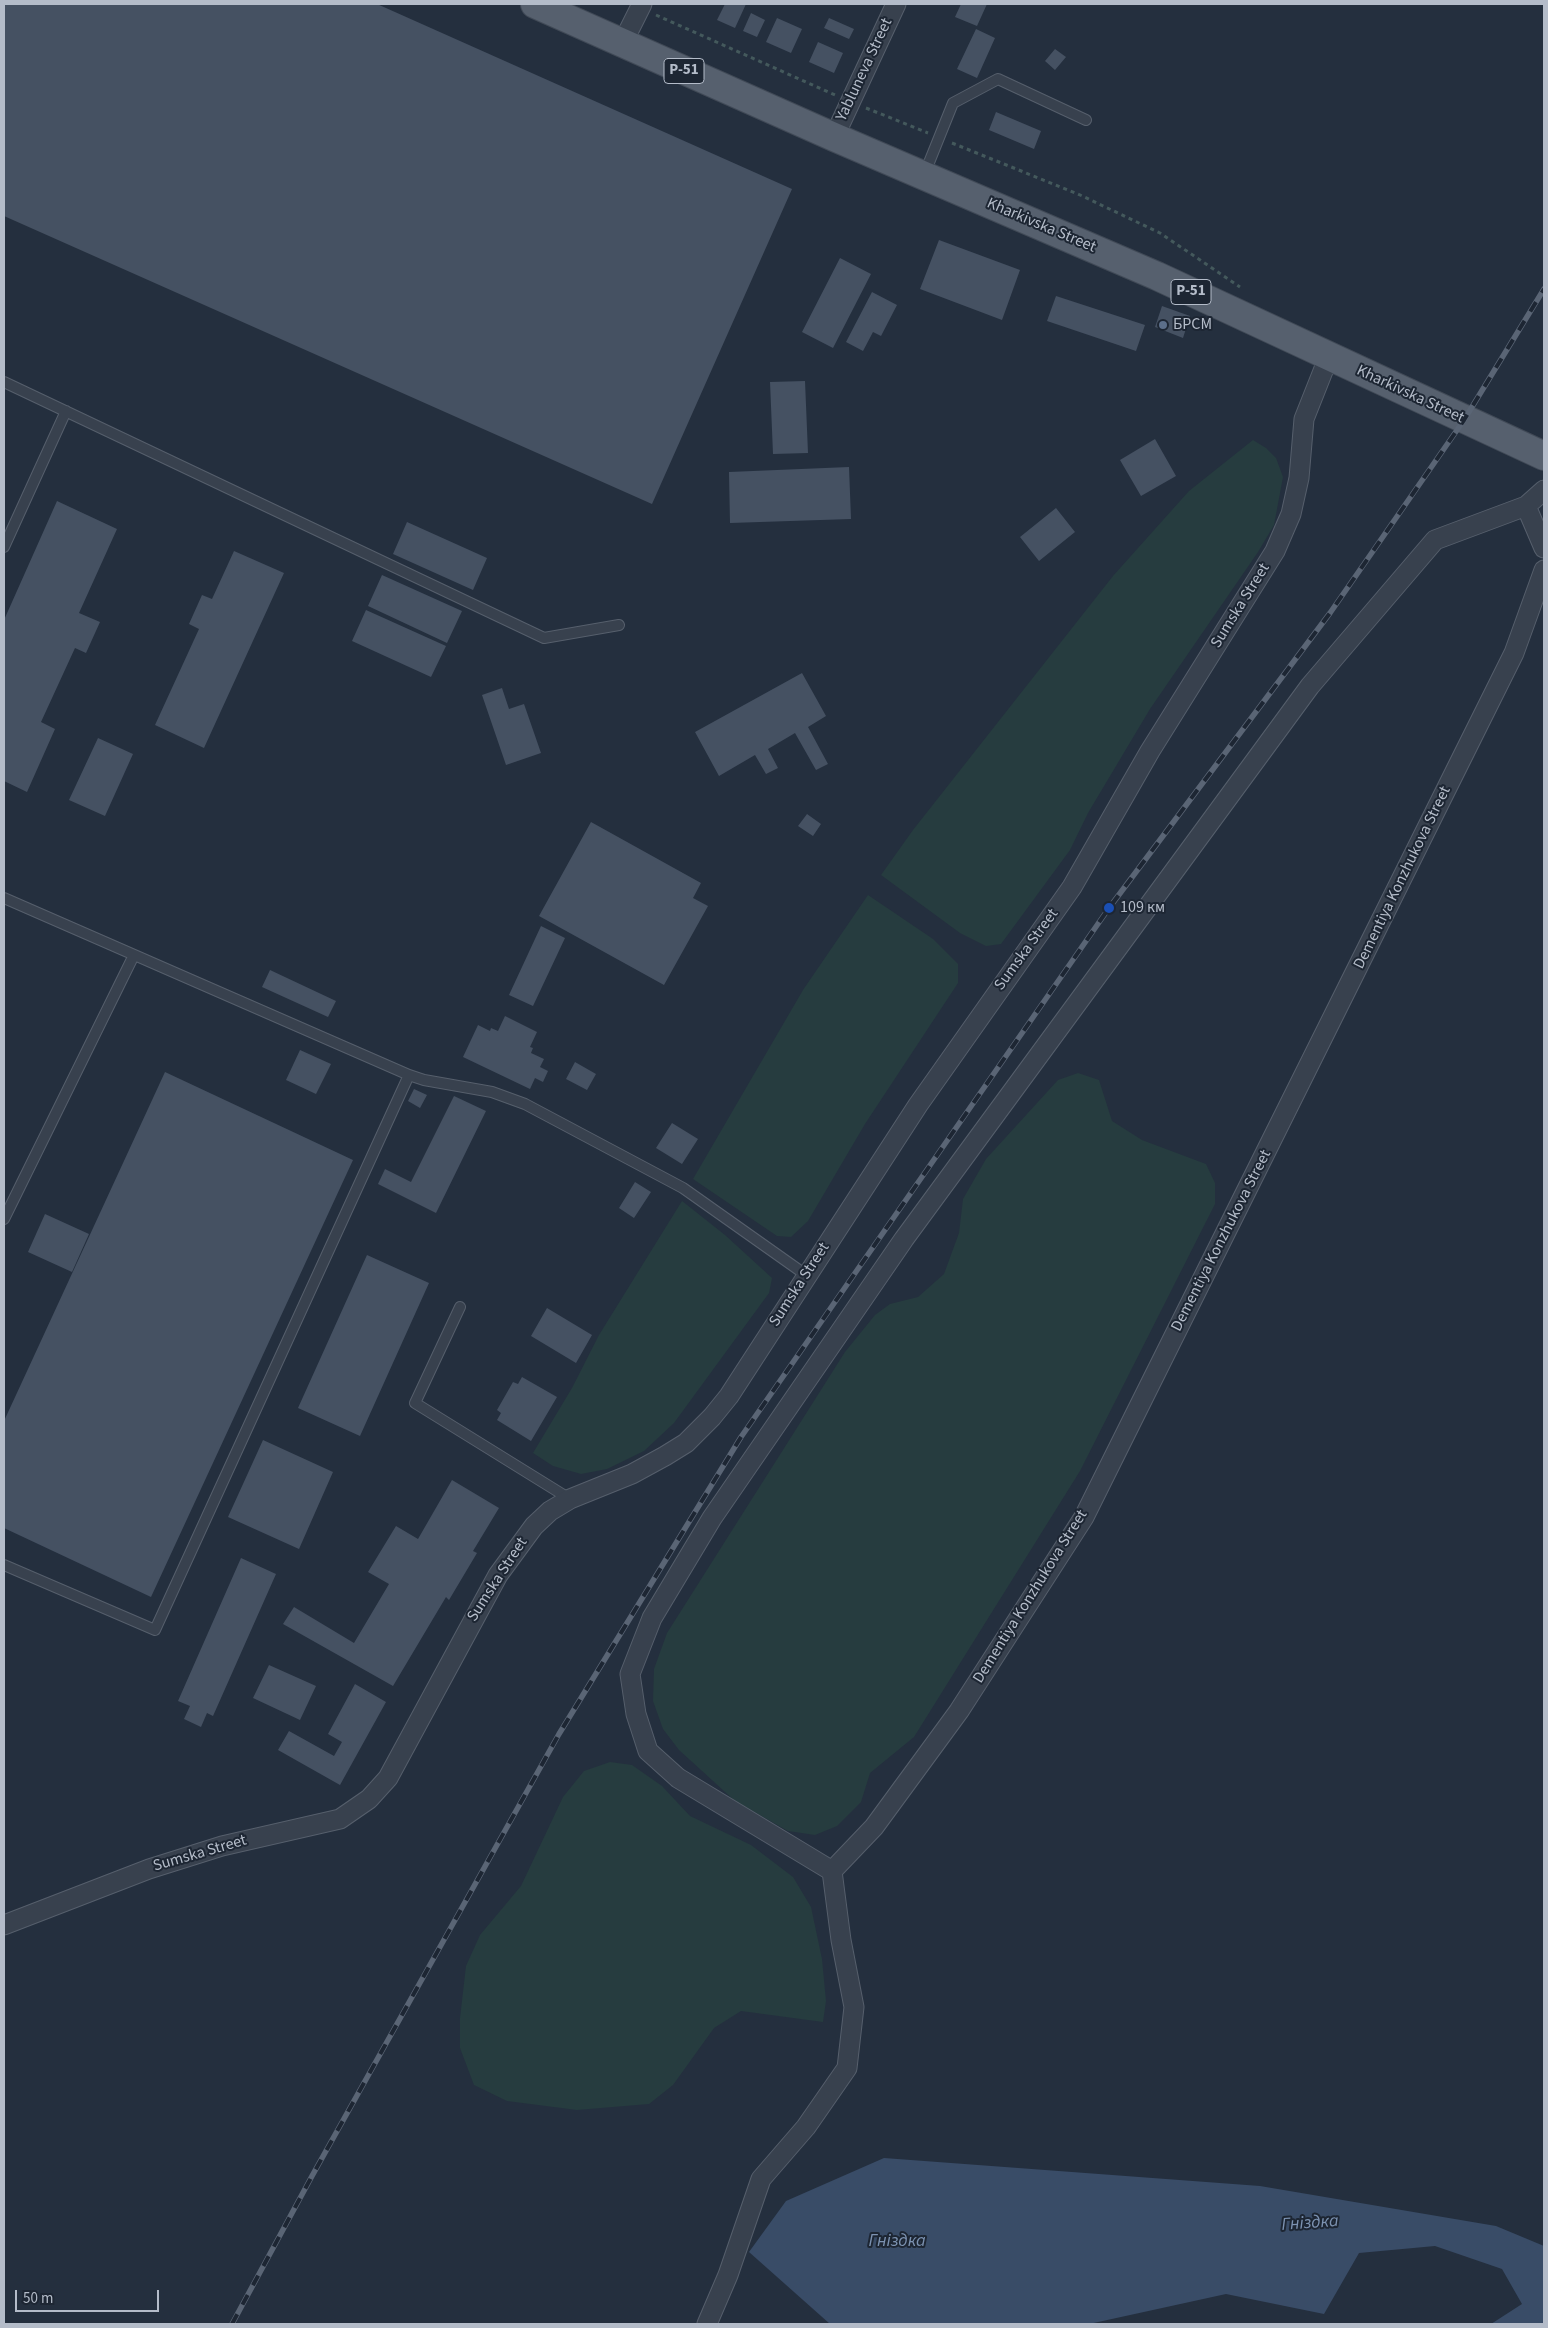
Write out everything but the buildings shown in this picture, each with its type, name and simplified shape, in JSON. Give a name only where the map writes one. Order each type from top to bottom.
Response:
[{"type":"main road","name":"Kharkivska Street","points":[[535,4],[923,176],[1157,276],[1544,456]]},
{"type":"street","points":[[622,44],[642,4]]},
{"type":"street","name":"Yabluneva Street","points":[[834,137],[896,4]]},
{"type":"street","name":"Sumska Street","points":[[4,1925],[149,1869],[222,1846],[340,1819],[369,1799],[388,1778],[498,1575],[534,1526],[550,1511],[570,1499],[632,1474],[686,1443],[712,1417],[729,1396],[918,1105],[1072,887],[1150,751],[1275,551],[1291,514],[1299,478],[1304,419],[1328,356]]},
{"type":"street","points":[[707,2324],[728,2275],[761,2178],[806,2127],[847,2068],[854,2007],[840,1940],[832,1871],[678,1778],[648,1752],[636,1714],[630,1674],[652,1618],[712,1518],[904,1239],[1310,686],[1435,540],[1526,506],[1544,490]]},
{"type":"street","points":[[1526,506],[1544,548]]},
{"type":"street","name":"Dementiya Konzhukova Street","points":[[832,1871],[874,1827],[959,1711],[1084,1517],[1514,654],[1544,570]]},
{"type":"lane","points":[[923,176],[953,103],[998,79],[1086,120]]},
{"type":"lane","points":[[4,382],[387,566],[544,638],[619,625]]},
{"type":"lane","points":[[4,547],[66,411]]},
{"type":"lane","points":[[4,898],[408,1075],[424,1080],[492,1092],[524,1104],[682,1188],[806,1275]]},
{"type":"lane","points":[[4,1219],[134,955]]},
{"type":"lane","points":[[4,1565],[155,1630],[408,1075]]},
{"type":"lane","points":[[460,1307],[415,1403],[570,1499]]},
{"type":"green space","points":[[1253,440],[1266,448],[1276,458],[1283,477],[1274,525],[1258,552],[1150,709],[1088,813],[1070,850],[1001,944],[986,946],[960,933],[881,875],[913,830],[1113,576],[1189,491]]},
{"type":"green space","points":[[868,895],[933,939],[958,964],[958,983],[865,1124],[808,1221],[791,1237],[777,1236],[693,1179],[803,990]]},
{"type":"green space","points":[[1078,1073],[1099,1080],[1112,1121],[1142,1140],[1206,1164],[1215,1183],[1215,1204],[1080,1471],[914,1737],[870,1773],[861,1802],[837,1826],[815,1835],[788,1831],[735,1801],[679,1750],[663,1729],[653,1701],[654,1669],[667,1633],[845,1352],[875,1315],[890,1304],[918,1297],[944,1274],[959,1233],[963,1199],[986,1159],[1058,1080]]},
{"type":"green space","points":[[682,1201],[725,1235],[772,1278],[769,1293],[674,1423],[644,1451],[607,1469],[581,1474],[553,1466],[533,1453],[572,1388],[599,1335]]},
{"type":"green space","points":[[610,1762],[632,1765],[662,1786],[690,1816],[751,1845],[793,1877],[811,1907],[822,1959],[826,2001],[823,2022],[741,2011],[714,2028],[673,2085],[649,2104],[577,2110],[507,2101],[474,2085],[460,2048],[460,2018],[466,1966],[480,1935],[521,1886],[563,1797],[584,1771]]},
{"type":"water","name":"Гніздка","points":[[884,2158],[1260,2186],[1496,2226],[1544,2246],[1544,2324],[1491,2324],[1522,2304],[1502,2269],[1435,2246],[1359,2253],[1324,2314],[1226,2294],[1089,2324],[830,2324],[749,2252],[786,2201]]},
{"type":"railway","points":[[232,2324],[312,2176],[559,1734],[741,1437],[1109,908],[1330,613],[1464,420],[1544,289]]},
{"type":"place","name":"БРСМ","points":[[1163,325]]},
{"type":"place","name":"109 км","points":[[1109,908]]}]
